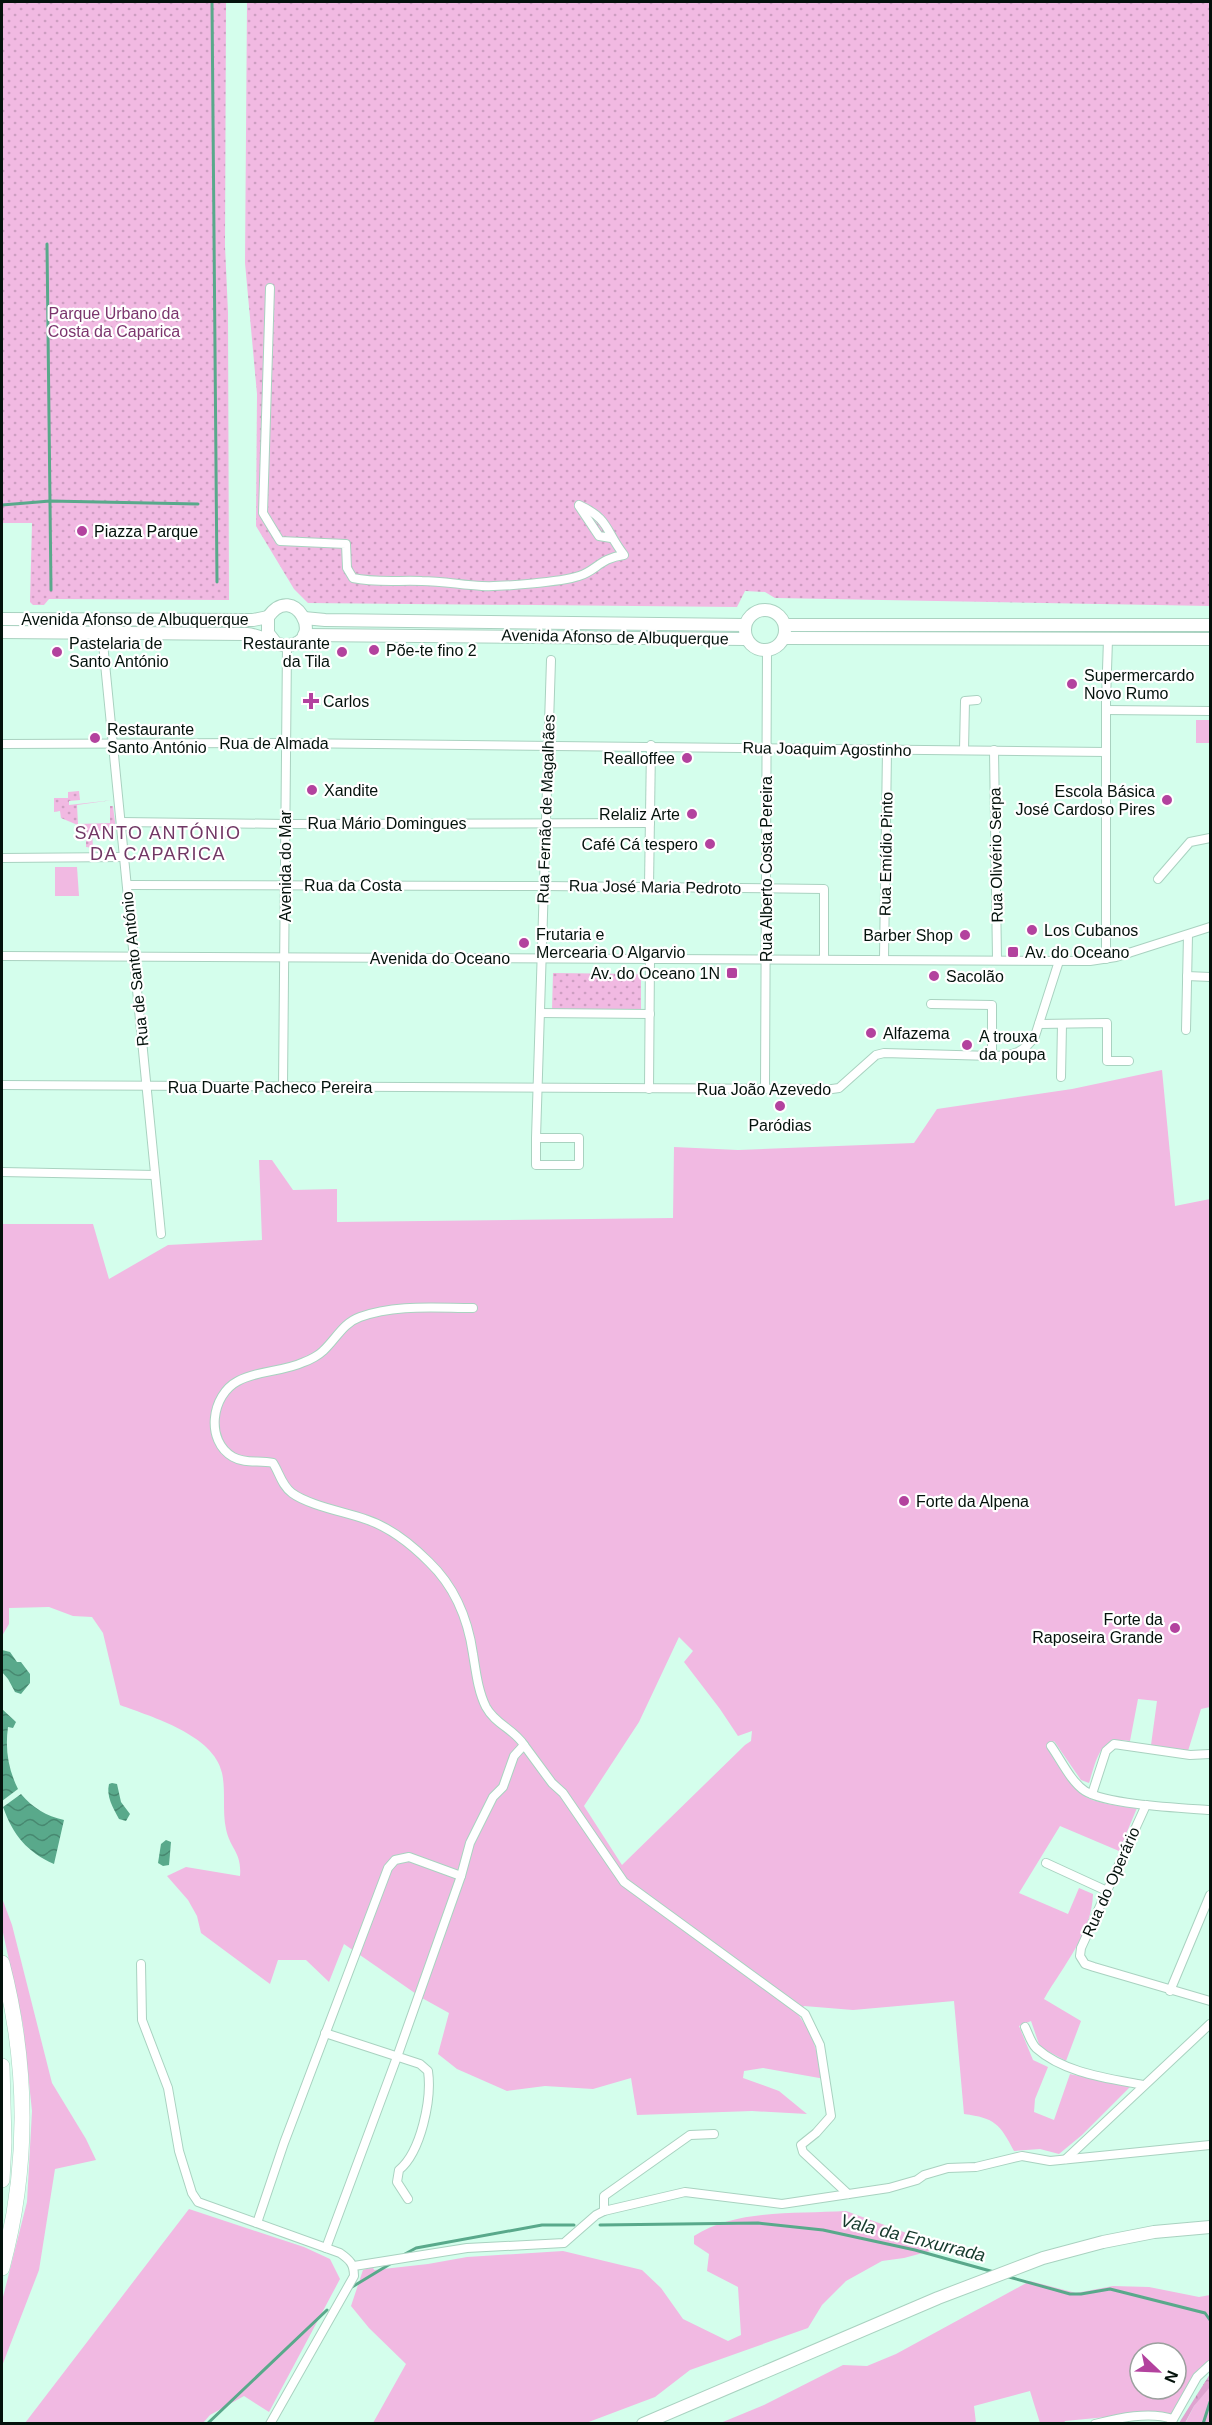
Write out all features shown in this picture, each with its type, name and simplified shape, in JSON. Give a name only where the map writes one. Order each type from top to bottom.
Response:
[{"type":"highway","points":[[2,1963],[17,2035],[23,2121],[18,2193],[2,2268]]},
{"type":"highway","points":[[2,2066],[4,2123],[2,2180]]},
{"type":"main road","name":"Avenida Afonso de Albuquerque","points":[[2,618],[257,620],[268,617],[277,608],[290,606],[296,608],[304,618],[325,620],[745,625]]},
{"type":"main road","name":"Avenida Afonso de Albuquerque","points":[[767,650],[751,645],[746,639],[745,625],[752,613],[764,609],[777,613],[784,632]]},
{"type":"main road","name":"Avenida Afonso de Albuquerque","points":[[268,617],[268,633],[281,644]]},
{"type":"main road","points":[[281,644],[300,640],[306,629],[304,618]]},
{"type":"main road","points":[[784,632],[1210,625]]},
{"type":"main road","name":"Avenida Afonso de Albuquerque","points":[[2,632],[248,634],[263,636],[281,644]]},
{"type":"main road","points":[[784,632],[1210,639]]},
{"type":"main road","points":[[767,650],[779,644],[784,632]]},
{"type":"main road","name":"Avenida Afonso de Albuquerque","points":[[304,635],[746,639]]},
{"type":"main road","points":[[643,2424],[961,2289],[1071,2250],[1154,2232],[1210,2227]]},
{"type":"street","points":[[270,288],[263,513],[280,541],[346,544],[347,568],[353,578],[361,579],[453,582],[483,586],[580,576],[608,557],[624,555],[611,537],[609,528],[596,512],[579,505]]},
{"type":"street","name":"Rua de Santo António","points":[[102,633],[161,1234]]},
{"type":"street","points":[[1106,959],[1108,639]]},
{"type":"street","name":"Avenida do Mar","points":[[281,644],[286,743],[283,1087]]},
{"type":"street","name":"Rua Alberto Costa Pereira","points":[[765,1088],[767,650]]},
{"type":"street","name":"Rua Fernão de Magalhães","points":[[536,1138],[579,1138],[579,1165],[536,1165],[536,1138],[547,745],[551,660]]},
{"type":"street","points":[[964,750],[965,700],[977,700]]},
{"type":"street","points":[[1106,710],[1210,711]]},
{"type":"street","name":"Rua de Almada","points":[[2,744],[547,745]]},
{"type":"street","name":"Rua Joaquim Agostinho","points":[[547,745],[1106,752]]},
{"type":"street","points":[[649,887],[651,745]]},
{"type":"street","name":"Rua Emídio Pinto","points":[[884,958],[887,750]]},
{"type":"street","name":"Rua Olivério Serpa","points":[[994,750],[997,959]]},
{"type":"street","name":"Rua Mário Domingues","points":[[121,822],[650,823]]},
{"type":"street","points":[[1158,879],[1190,842],[1210,838]]},
{"type":"street","points":[[2,858],[124,857]]},
{"type":"street","name":"Rua da Costa","points":[[127,885],[544,886]]},
{"type":"street","name":"Rua José Maria Pedroto","points":[[544,886],[824,890],[824,959]]},
{"type":"street","name":"Avenida do Oceano","points":[[2,956],[766,960],[884,958],[1059,961],[1106,959],[1210,927]]},
{"type":"street","points":[[1186,1030],[1188,935]]},
{"type":"street","points":[[649,1089],[650,959]]},
{"type":"street","name":"Rua João Azevedo","points":[[538,1089],[839,1088],[876,1055],[884,1053],[1008,1056],[1021,1052],[1029,1045],[1039,1024],[1059,961]]},
{"type":"street","points":[[1187,976],[1210,976]]},
{"type":"street","points":[[931,1004],[992,1005],[992,1056]]},
{"type":"street","points":[[540,1013],[650,1014]]},
{"type":"street","points":[[1039,1024],[1107,1023],[1107,1062],[1129,1061]]},
{"type":"street","points":[[1061,1077],[1062,1024]]},
{"type":"street","name":"Rua Duarte Pacheco Pereira","points":[[2,1085],[538,1089]]},
{"type":"street","points":[[2,1172],[155,1175]]},
{"type":"street","points":[[473,1308],[384,1310],[358,1318],[348,1324],[323,1351],[303,1363],[236,1382],[223,1393],[217,1403],[215,1422],[219,1444],[230,1455],[241,1461],[260,1460],[273,1463],[291,1493],[389,1530],[431,1563],[461,1606],[473,1653],[476,1676],[485,1705],[493,1719],[507,1728],[552,1783],[563,1793],[624,1882],[805,2014],[820,2045],[831,2116],[801,2145],[803,2152],[848,2194]]},
{"type":"street","points":[[1092,1794],[1106,1751],[1114,1744],[1190,1755],[1210,1754]]},
{"type":"street","points":[[326,2248],[397,2057],[461,1876],[470,1842],[492,1797],[503,1787],[514,1756],[524,1746]]},
{"type":"street","points":[[1051,1746],[1078,1785],[1092,1794],[1146,1805],[1210,1810]]},
{"type":"street","name":"Rua do Operário","points":[[1146,1805],[1080,1956],[1085,1964],[1210,2001]]},
{"type":"street","points":[[257,2223],[325,2033],[388,1868],[395,1860],[410,1857],[461,1876]]},
{"type":"street","points":[[1046,1863],[1107,1892]]},
{"type":"street","points":[[1170,1991],[1210,1895]]},
{"type":"street","points":[[141,1964],[142,2020],[168,2088],[179,2151],[192,2193],[198,2202],[326,2248],[348,2259],[354,2266],[354,2276],[270,2424]]},
{"type":"street","points":[[1066,2159],[1210,2024]]},
{"type":"street","points":[[1025,2027],[1034,2046],[1060,2064],[1092,2074],[1143,2085]]},
{"type":"street","points":[[325,2033],[420,2064],[428,2071],[430,2084],[424,2121],[409,2162],[399,2170],[397,2182],[408,2199]]},
{"type":"street","points":[[604,2211],[604,2196],[690,2135],[714,2134]]},
{"type":"street","points":[[354,2266],[467,2248],[564,2243],[596,2215],[604,2211],[685,2192],[782,2204],[889,2188],[948,2168],[976,2167],[1022,2156],[1050,2161],[1210,2145]]},
{"type":"street","points":[[1095,2424],[1140,2416],[1164,2416],[1172,2422],[1197,2377],[1210,2365]]},
{"type":"green space","name":"Parque Urbano da Costa da Caparica","points":[[2,2],[226,2],[225,246],[228,312],[229,600],[49,599],[44,605],[33,605],[30,602],[32,523],[2,523]]},
{"type":"green space","points":[[247,2],[1210,2],[1210,606],[775,598],[765,592],[745,591],[737,607],[308,603],[294,589],[256,526],[257,394],[245,263]]},
{"type":"green space","points":[[1196,720],[1210,720],[1210,743],[1196,743]]},
{"type":"green space","points":[[79,791],[80,800],[69,801],[69,805],[113,800],[77,805],[78,824],[110,823],[110,806],[113,806],[116,830],[92,831],[93,848],[86,847],[86,831],[80,830],[80,826],[61,818],[60,811],[54,812],[54,798],[68,798],[68,792]]},
{"type":"green space","points":[[55,867],[77,867],[79,896],[55,896]]},
{"type":"green space","points":[[553,973],[641,974],[641,1011],[552,1010]]},
{"type":"green space","points":[[1162,1070],[1175,1206],[1210,1199],[1210,1707],[1201,1709],[1188,1751],[1151,1745],[1157,1701],[1138,1699],[1130,1741],[1112,1742],[1101,1751],[1089,1783],[1081,1780],[1054,1741],[1047,1748],[1067,1778],[1082,1794],[1100,1802],[1137,1808],[1119,1851],[1060,1826],[1019,1893],[1068,1914],[1079,1888],[1093,1894],[1088,1922],[1082,1936],[1044,1999],[1081,2021],[1066,2061],[1040,2047],[1031,2021],[1019,2026],[1033,2060],[1048,2067],[1035,2099],[1034,2112],[1054,2120],[1070,2074],[1130,2087],[1082,2135],[1059,2154],[1040,2149],[1014,2151],[1005,2134],[990,2120],[964,2114],[954,2001],[853,2010],[804,2006],[798,2014],[811,2034],[825,2079],[763,2068],[744,2071],[743,2078],[779,2091],[807,2114],[752,2111],[637,2115],[631,2078],[593,2089],[545,2086],[507,2091],[457,2069],[438,2054],[449,2013],[422,1998],[344,1944],[329,1982],[306,1960],[278,1960],[270,1984],[201,1933],[197,1916],[188,1900],[167,1876],[186,1867],[240,1876],[238,1856],[226,1829],[223,1780],[217,1760],[207,1748],[180,1729],[120,1705],[103,1633],[92,1617],[73,1616],[49,1607],[9,1608],[9,1624],[2,1636],[2,1224],[93,1224],[109,1279],[168,1245],[262,1240],[259,1160],[272,1160],[293,1190],[337,1189],[337,1222],[673,1218],[674,1147],[738,1150],[914,1143],[937,1109],[1072,1089]],"holes":[[[679,1637],[693,1651],[684,1662],[738,1736],[752,1731],[751,1741],[622,1865],[584,1806],[639,1722]]]},
{"type":"green space","points":[[2,1898],[12,1925],[52,2083],[96,2160],[55,2169],[39,2270],[2,2366],[2,2301],[27,2202],[32,2111],[23,2025],[2,1928]]},
{"type":"green space","points":[[189,2209],[304,2247],[330,2259],[340,2279],[269,2412],[244,2396],[210,2415],[203,2423],[25,2423]]},
{"type":"green space","points":[[846,2211],[945,2247],[904,2258],[882,2261],[846,2281],[822,2305],[808,2328],[690,2370],[655,2397],[586,2423],[373,2423],[406,2364],[369,2328],[351,2306],[363,2270],[373,2267],[374,2270],[428,2264],[467,2257],[563,2251],[642,2270],[661,2288],[683,2319],[728,2341],[741,2335],[738,2287],[707,2271],[709,2254],[694,2244],[694,2236],[711,2227],[747,2217]]},
{"type":"green space","points":[[1030,2281],[1076,2293],[1113,2286],[1149,2287],[1199,2297],[1210,2295],[1210,2363],[1199,2369],[1188,2387],[1188,2341],[1128,2341],[1128,2401],[1179,2401],[1171,2414],[1148,2413],[1065,2421],[1064,2423],[1040,2423],[1030,2391],[974,2406],[976,2423],[718,2424],[764,2405],[843,2365],[867,2366],[896,2354]]},
{"type":"green space","points":[[1210,2374],[1210,2387],[1194,2406],[1185,2423],[1179,2423]]},
{"type":"green space","points":[[1209,2387],[1210,2423],[1185,2424],[1194,2406]]},
{"type":"water","points":[[2,1650],[10,1652],[30,1674],[30,1683],[21,1694],[15,1692],[2,1672]]},
{"type":"water","points":[[2,1709],[16,1722],[13,1728],[8,1727],[7,1743],[8,1759],[18,1789],[2,1801]]},
{"type":"water","points":[[112,1783],[117,1784],[121,1802],[130,1814],[126,1821],[119,1819],[111,1802],[108,1788]]},
{"type":"water","points":[[21,1794],[40,1811],[64,1820],[54,1864],[36,1854],[22,1842],[11,1826],[3,1807]]},
{"type":"water","points":[[166,1840],[171,1842],[169,1865],[163,1866],[158,1863],[161,1844]]},
{"type":"waterway","points":[[212,2],[217,582]]},
{"type":"waterway","points":[[47,244],[51,590]]},
{"type":"waterway","points":[[2,505],[50,501],[198,504]]},
{"type":"waterway","name":"Vala da Enxurrada","points":[[600,2225],[758,2223],[823,2230],[915,2250],[994,2272]]},
{"type":"waterway","name":"Vala da Enxurrada","points":[[405,2254],[416,2248],[542,2225],[574,2225]]},
{"type":"waterway","name":"Vala da Enxurrada","points":[[352,2287],[390,2264]]},
{"type":"waterway","name":"Vala da Enxurrada","points":[[1009,2277],[1070,2294],[1110,2289],[1205,2313],[1210,2320]]},
{"type":"waterway","name":"Vala da Enxurrada","points":[[207,2424],[327,2310]]},
{"type":"waterway","points":[[1203,2424],[1210,2402]]},
{"type":"place","name":"Piazza Parque","points":[[82,531]]},
{"type":"place","name":"Põe-te fino 2","points":[[374,650]]},
{"type":"place","name":"Pastelaria de Santo António","points":[[57,652]]},
{"type":"place","name":"Restaurante da Tila","points":[[342,652]]},
{"type":"place","name":"Supermercardo Novo Rumo","points":[[1072,684]]},
{"type":"place","name":"Carlos","points":[[311,701]]},
{"type":"place","name":"Restaurante Santo António","points":[[95,738]]},
{"type":"place","name":"Realloffee","points":[[687,758]]},
{"type":"place","name":"Xandite","points":[[312,790]]},
{"type":"place","name":"Escola Básica José Cardoso Pires","points":[[1167,800]]},
{"type":"place","name":"Relaliz Arte","points":[[692,814]]},
{"type":"place","name":"Café Cá tespero","points":[[710,844]]},
{"type":"place","name":"Los Cubanos","points":[[1032,930]]},
{"type":"place","name":"Barber Shop","points":[[965,935]]},
{"type":"place","name":"Frutaria e Mercearia O Algarvio","points":[[524,943]]},
{"type":"place","name":"Av. do Oceano","points":[[1013,952]]},
{"type":"place","name":"Av. do Oceano 1N","points":[[732,973]]},
{"type":"place","name":"Sacolão","points":[[934,976]]},
{"type":"place","name":"Alfazema","points":[[871,1033]]},
{"type":"place","name":"A trouxa da poupa","points":[[967,1045]]},
{"type":"place","name":"Paródias","points":[[780,1106]]},
{"type":"place","name":"Forte da Alpena","points":[[904,1501]]},
{"type":"place","name":"Forte da Raposeira Grande","points":[[1175,1628]]},
{"type":"district","name":"SANTO ANTÓNIO DA CAPARICA","points":[[158,843]]}]
